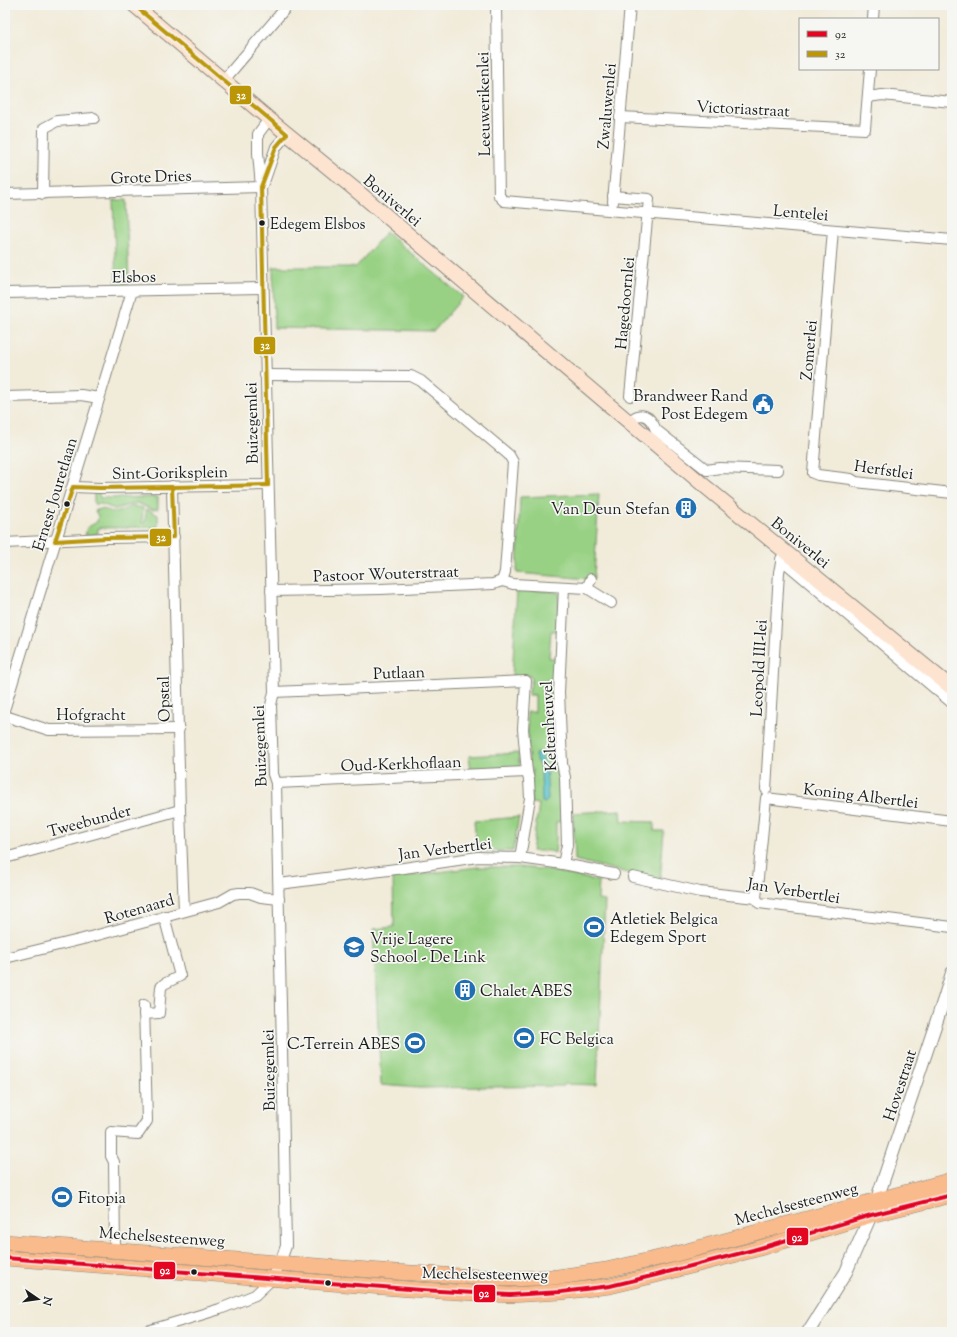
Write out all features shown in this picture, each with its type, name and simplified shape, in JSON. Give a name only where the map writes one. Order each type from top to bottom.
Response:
[{"type":"main road","name":"Boniverlei","points":[[134,5],[357,191],[701,483],[782,555],[952,688]]},
{"type":"main road","name":"Mechelsesteenweg","points":[[5,1258],[422,1290],[502,1294],[561,1292],[610,1286],[656,1276],[753,1250],[952,1180]]},
{"type":"main road","name":"Mechelsesteenweg","points":[[5,1242],[280,1264],[509,1279],[558,1277],[606,1270],[672,1255],[846,1210],[952,1195]]},
{"type":"street","points":[[224,80],[288,5]]},
{"type":"street","name":"Leeuwerikenlei","points":[[496,5],[499,196],[504,201]]},
{"type":"street","name":"Zwaluwenlei","points":[[612,210],[630,5]]},
{"type":"street","points":[[873,18],[874,5]]},
{"type":"street","points":[[870,70],[868,97],[882,95],[952,102]]},
{"type":"street","name":"Victoriastraat","points":[[620,117],[866,130],[868,97]]},
{"type":"street","points":[[43,194],[44,128],[57,120],[94,118]]},
{"type":"street","name":"Buizegemlei","points":[[269,119],[258,134],[258,153],[261,188],[270,592],[274,692],[270,705],[273,774],[276,783],[279,884],[286,1246],[280,1264],[273,1278]]},
{"type":"street","name":"Buizegemlei","points":[[261,188],[276,147],[287,134]]},
{"type":"street","name":"Grote Dries","points":[[5,194],[261,188]]},
{"type":"street","points":[[613,196],[649,199],[647,212]]},
{"type":"street","name":"Lentelei","points":[[504,201],[647,212],[952,240]]},
{"type":"street","name":"Hagedoornlei","points":[[630,396],[640,303],[647,212]]},
{"type":"street","name":"Zomerlei","points":[[813,473],[833,230]]},
{"type":"street","name":"Elsbos","points":[[5,294],[263,288]]},
{"type":"street","name":"Ernest Jouretlaan","points":[[5,707],[132,291]]},
{"type":"street","points":[[265,375],[411,376],[421,381],[509,455],[513,462],[505,572],[502,581],[513,584],[564,587],[589,583],[611,603]]},
{"type":"street","points":[[5,397],[81,395],[99,398]]},
{"type":"street","points":[[629,422],[636,415],[641,414],[646,417],[653,423],[656,430],[707,470],[720,468],[778,470]]},
{"type":"street","points":[[701,483],[707,470]]},
{"type":"street","name":"Herfstlei","points":[[813,473],[851,479],[856,482],[952,493]]},
{"type":"street","name":"Sint-Goriksplein","points":[[72,487],[100,488],[268,485]]},
{"type":"street","name":"Opstal","points":[[172,486],[184,911]]},
{"type":"street","points":[[5,543],[106,538],[174,537]]},
{"type":"street","name":"Boniverlei","points":[[782,555],[952,703]]},
{"type":"street","name":"Leopold III-lei","points":[[756,898],[766,793],[779,572],[782,555]]},
{"type":"street","name":"Pastoor Wouterstraat","points":[[270,592],[485,585],[502,581]]},
{"type":"street","name":"Keltenheuvel","points":[[563,864],[567,846],[565,778],[562,764],[560,692],[564,587]]},
{"type":"street","name":"Keltenheuvel","points":[[520,858],[530,798],[523,729],[526,681]]},
{"type":"street","name":"Putlaan","points":[[274,692],[526,681]]},
{"type":"street","name":"Hofgracht","points":[[5,716],[49,730],[179,729]]},
{"type":"street","name":"Oud-Kerkhoflaan","points":[[276,783],[527,772]]},
{"type":"street","name":"Koning Albertlei","points":[[766,793],[952,821]]},
{"type":"street","name":"Tweebunder","points":[[5,858],[180,810]]},
{"type":"street","name":"Jan Verbertlei","points":[[279,884],[478,857],[520,858],[563,864],[614,874]]},
{"type":"street","name":"Jan Verbertlei","points":[[633,878],[700,892],[756,898],[759,903],[952,926]]},
{"type":"street","name":"Rotenaard","points":[[5,958],[84,939],[219,902],[233,894],[250,893],[261,897],[279,899]]},
{"type":"street","points":[[115,1250],[114,1162],[111,1156],[111,1132],[138,1134],[147,1121],[144,1010],[159,1013],[161,987],[180,976],[164,916]]},
{"type":"street","name":"Hovestraat","points":[[808,1332],[846,1272],[874,1207],[944,1002],[952,973]]},
{"type":"street","points":[[144,1332],[220,1309],[255,1295],[273,1278]]},
{"type":"green space","points":[[113,200],[126,200],[129,284],[116,284]]},
{"type":"green space","points":[[386,232],[463,297],[434,331],[274,328],[273,267],[356,267]]},
{"type":"green space","points":[[94,492],[99,492],[100,498],[158,497],[158,509],[153,510],[137,503],[115,509],[101,504],[94,504]]},
{"type":"green space","points":[[599,494],[594,578],[588,579],[517,573],[520,497]]},
{"type":"green space","points":[[132,506],[143,508],[142,523],[145,522],[146,509],[158,515],[158,527],[98,528],[98,534],[85,535],[88,527],[97,522],[98,516],[95,511],[103,509],[117,512]]},
{"type":"green space","points":[[517,589],[559,592],[559,631],[551,631],[549,658],[557,658],[558,738],[551,739],[552,755],[559,755],[559,777],[561,779],[563,821],[556,822],[555,853],[546,851],[532,851],[539,804],[531,803],[532,769],[529,766],[527,712],[535,712],[535,695],[528,695],[532,679],[530,676],[512,677]]},
{"type":"green space","points":[[518,753],[520,768],[471,770],[469,756]]},
{"type":"green space","points":[[621,810],[622,821],[654,822],[654,831],[664,831],[660,881],[575,860],[573,813]]},
{"type":"green space","points":[[519,817],[513,851],[477,851],[474,821]]},
{"type":"green space","points":[[477,867],[520,867],[548,870],[599,881],[598,900],[605,901],[597,1085],[564,1084],[564,1086],[419,1088],[381,1085],[373,929],[394,927],[393,878]]},
{"type":"water","points":[[536,752],[540,754],[546,768],[548,799],[544,803],[542,802],[541,770],[535,756]]},
{"type":"transit line","name":"32","points":[[134,5],[287,134],[276,147],[261,187],[268,485]]},
{"type":"transit line","name":"32","points":[[172,487],[268,485]]},
{"type":"transit line","name":"32","points":[[73,487],[172,487],[174,537],[106,538],[55,541],[73,487]]},
{"type":"transit line","name":"92","points":[[5,1258],[422,1290],[510,1295],[561,1292],[610,1286],[656,1275],[753,1250],[871,1215],[952,1195]]},
{"type":"place","name":"Edegem Elsbos","points":[[262,223]]},
{"type":"place","name":"Brandweer Rand Post Edegem","points":[[763,404]]},
{"type":"place","name":"Van Deun Stefan","points":[[686,508]]},
{"type":"place","name":"Atletiek Belgica Edegem Sport","points":[[594,927]]},
{"type":"place","name":"Vrije Lagere School - De Link","points":[[354,947]]},
{"type":"place","name":"Chalet ABES","points":[[465,990]]},
{"type":"place","name":"FC Belgica","points":[[524,1038]]},
{"type":"place","name":"C-Terrein ABES","points":[[415,1043]]},
{"type":"place","name":"Fitopia","points":[[62,1197]]}]
